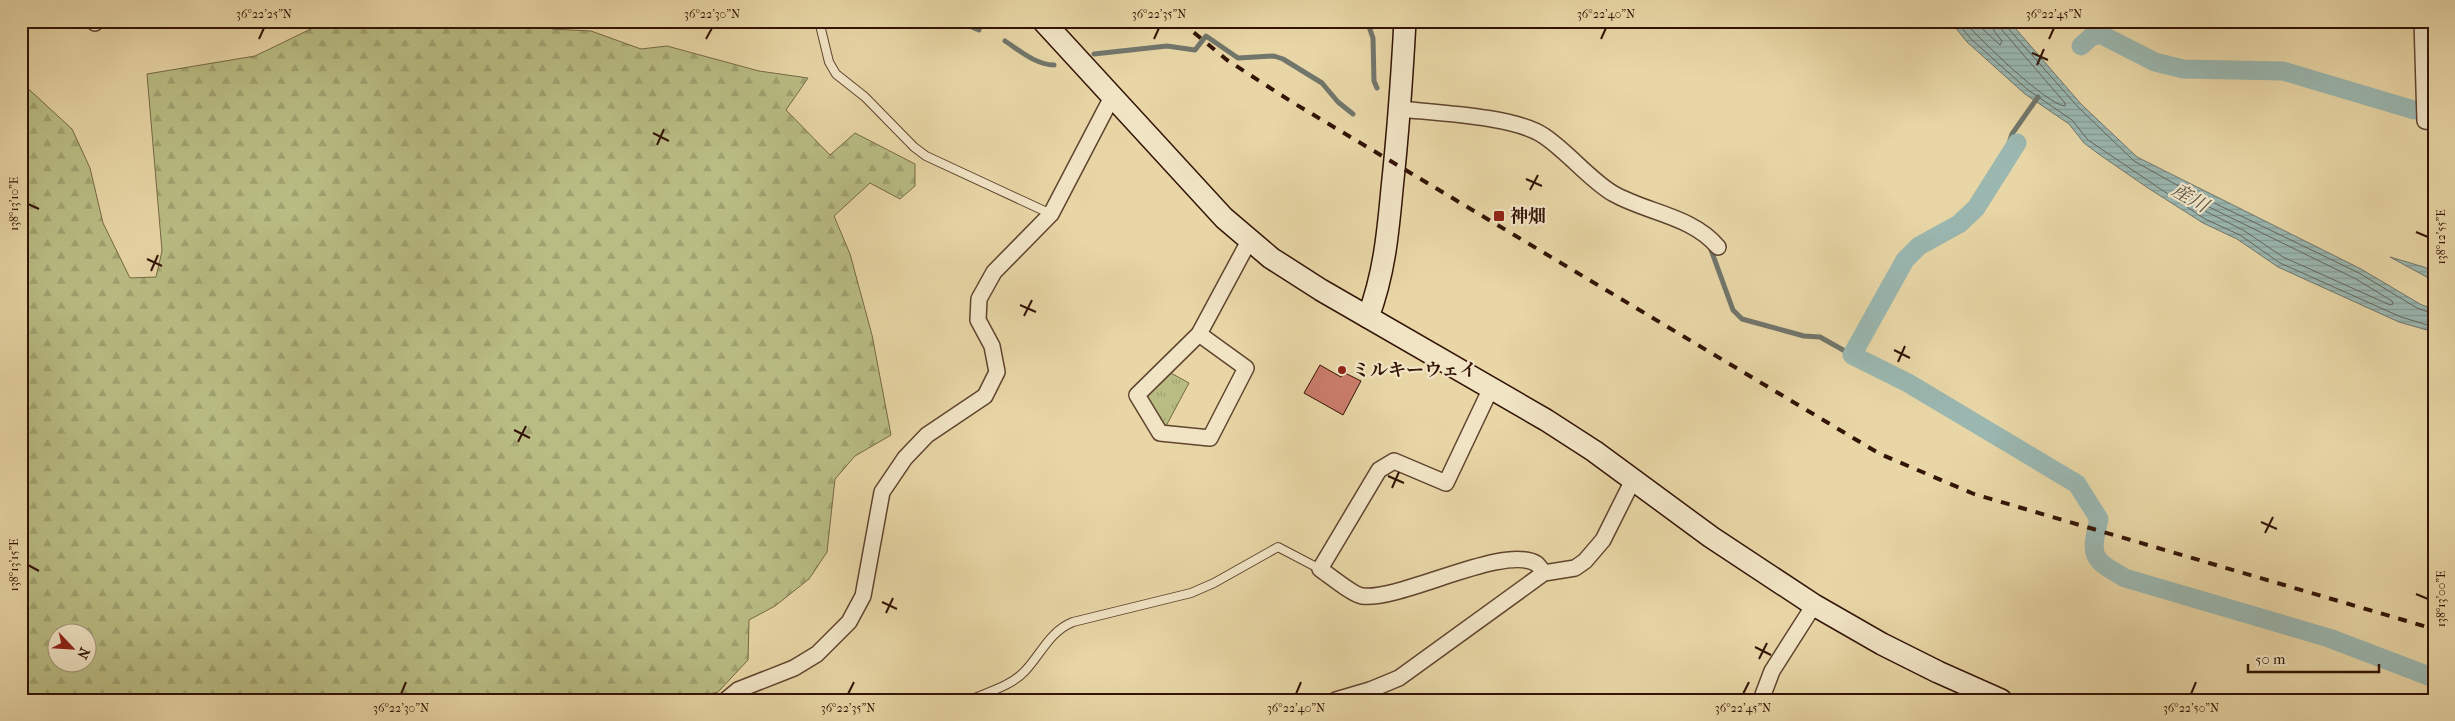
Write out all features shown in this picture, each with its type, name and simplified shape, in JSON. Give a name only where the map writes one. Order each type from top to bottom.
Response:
[{"type":"street","points":[[1043,21],[1224,218],[1293,273],[1562,430],[1711,537],[1814,604],[1882,644],[2001,700]]},
{"type":"street","points":[[1368,316],[1377,293],[1386,255],[1400,109],[1405,21]]},
{"type":"street","points":[[2422,21],[2421,46],[2425,121],[2434,122]]},
{"type":"street","points":[[726,700],[738,690],[794,668],[817,654],[848,622],[863,596],[882,492],[905,458],[927,435],[985,396],[997,372],[992,346],[978,320],[978,299],[994,272],[1051,214],[1112,97]]},
{"type":"street","points":[[1400,109],[1468,116],[1529,128],[1561,148],[1612,194],[1640,207],[1697,228],[1718,247]]},
{"type":"street","points":[[1199,334],[1246,368],[1210,438],[1160,433],[1137,395],[1199,334],[1250,240]]},
{"type":"street","points":[[1491,388],[1446,483],[1394,461],[1380,470],[1320,569],[1360,597],[1389,594],[1451,574],[1513,560],[1537,564],[1544,573]]},
{"type":"street","points":[[1336,700],[1370,690],[1399,678],[1544,573],[1574,568],[1594,552],[1603,540],[1633,480]]},
{"type":"street","points":[[1760,700],[1772,671],[1814,604]]},
{"type":"lane","points":[[819,21],[829,62],[836,74],[865,97],[914,147],[926,156],[1051,214]]},
{"type":"lane","points":[[970,700],[1013,681],[1024,672],[1052,637],[1068,624],[1191,593],[1214,583],[1278,547],[1320,569]]},
{"type":"green space","points":[[320,21],[550,21],[552,29],[591,31],[641,49],[667,46],[759,71],[808,78],[786,110],[830,155],[855,133],[915,164],[915,186],[900,199],[870,183],[834,216],[850,254],[872,335],[891,435],[855,456],[835,479],[827,552],[809,579],[775,606],[749,620],[748,660],[718,692],[682,700],[21,700],[21,82],[72,129],[90,168],[103,223],[130,278],[156,277],[162,251],[147,74],[255,56],[315,27]]},
{"type":"green space","points":[[1169,372],[1189,383],[1166,426],[1147,402],[1149,390]]},
{"type":"water","name":"産川","points":[[1950,21],[2009,21],[2081,104],[2137,157],[2361,269],[2420,304],[2434,310],[2434,332],[2399,322],[2278,267],[2237,239],[2203,223],[2148,188],[2084,143],[2069,124],[2025,94],[1967,42]]},
{"type":"water","points":[[2390,257],[2424,267],[2434,272],[2434,281]]},
{"type":"building","points":[[1320,365],[1341,377],[1343,372],[1361,381],[1343,415],[1304,393]]},
{"type":"waterway","points":[[870,21],[908,26],[945,21]]},
{"type":"waterway","points":[[957,21],[979,30]]},
{"type":"waterway","points":[[1367,21],[1373,38],[1374,81],[1377,88]]},
{"type":"waterway","points":[[2081,46],[2091,37],[2100,34],[2155,62],[2183,69],[2283,71],[2414,110]]},
{"type":"waterway","points":[[1094,54],[1167,46],[1195,50],[1206,36],[1238,58],[1274,56],[1283,59],[1322,83],[1338,102],[1353,114]]},
{"type":"waterway","points":[[1005,41],[1034,60],[1054,65]]},
{"type":"waterway","points":[[2013,148],[2010,140],[2012,134],[2038,97]]},
{"type":"waterway","points":[[2017,143],[1976,208],[1959,224],[1919,246],[1905,260],[1852,355],[1908,383],[2077,484],[2099,519],[2094,541],[2094,549],[2099,561],[2125,578],[2329,638],[2434,678]]},
{"type":"waterway","points":[[1710,247],[1733,310],[1742,319],[1804,336],[1820,337],[1852,355]]},
{"type":"railway","points":[[1180,21],[1227,60],[1292,102],[1880,454],[1974,494],[2434,629]]},
{"type":"place","name":"神畑","points":[[1499,216]]},
{"type":"place","name":"ミルキーウェイ","points":[[1342,370]]}]
